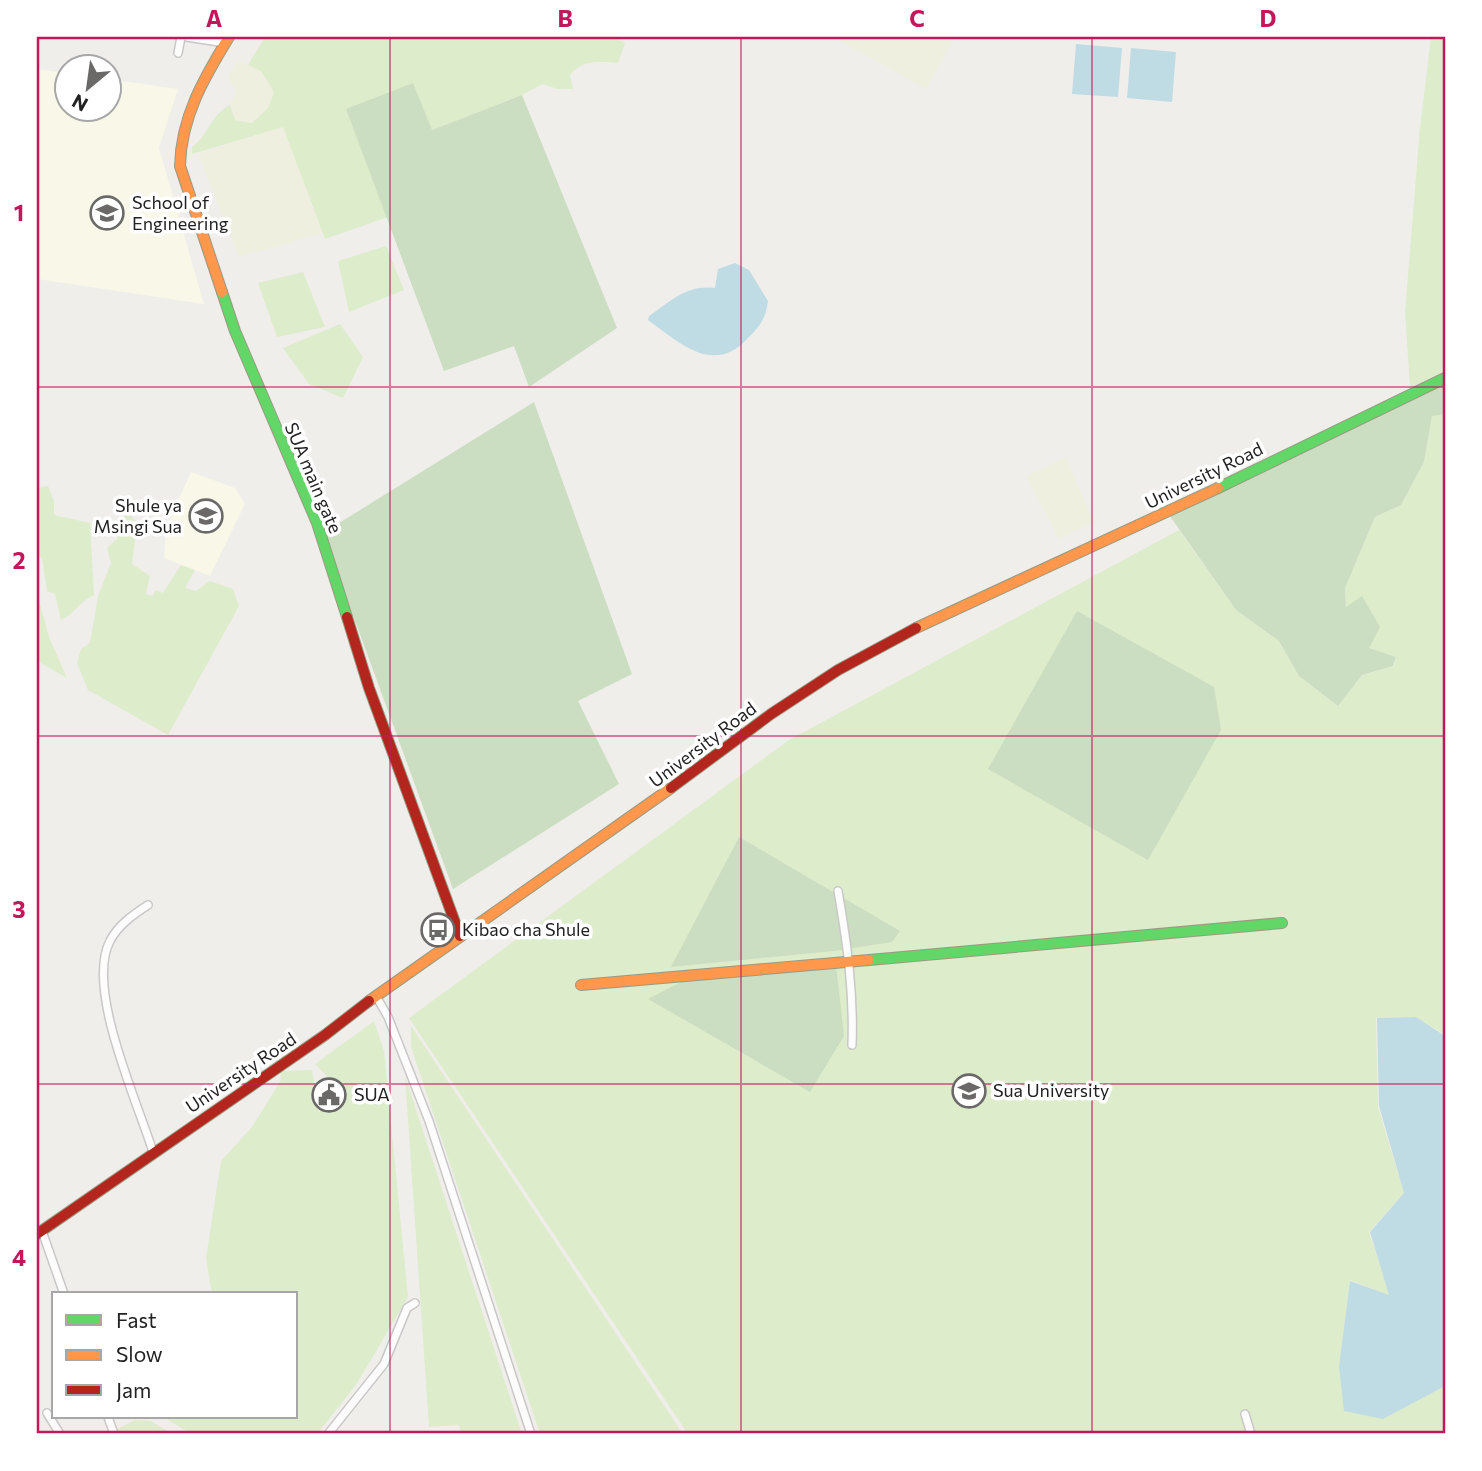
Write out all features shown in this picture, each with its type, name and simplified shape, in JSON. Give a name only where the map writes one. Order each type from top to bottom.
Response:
[{"type":"street","points":[[178,53],[181,37]]},
{"type":"street","points":[[187,37],[227,40]]},
{"type":"street","name":"SUA main gate","points":[[227,40],[184,123],[178,145],[180,166],[235,331],[317,523],[377,713],[460,936]]},
{"type":"street","name":"University Road","points":[[39,1233],[325,1035],[460,936],[656,800],[771,714],[879,647],[1445,378]]},
{"type":"street","points":[[838,891],[849,959],[853,1004],[852,1045]]},
{"type":"street","points":[[149,905],[125,920],[111,939],[106,951],[105,974],[107,1012],[112,1033],[153,1152]]},
{"type":"street","points":[[581,985],[849,959],[1282,923]]},
{"type":"street","points":[[376,996],[388,1017],[429,1121],[531,1434]]},
{"type":"street","points":[[39,1233],[63,1292]]},
{"type":"street","points":[[328,1434],[384,1364],[407,1308],[415,1303]]},
{"type":"street","points":[[47,1413],[60,1434]]},
{"type":"street","points":[[1245,1414],[1251,1434]]},
{"type":"shaded area","name":"School of Engineering","points":[[37,69],[52,71],[52,122],[122,122],[122,81],[178,89],[159,148],[204,304],[37,279]]},
{"type":"shaded area","name":"Shule ya Msingi Sua","points":[[191,472],[235,488],[245,504],[210,576],[164,558],[166,528]]},
{"type":"green space","points":[[265,37],[612,37],[625,43],[618,63],[592,63],[575,70],[570,75],[573,89],[557,89],[543,84],[522,95],[432,130],[347,109],[388,217],[325,239],[283,127],[192,154],[192,147],[218,114],[230,105],[235,120],[252,123],[268,108],[274,92],[261,71],[248,65]]},
{"type":"green space","points":[[833,37],[955,37],[926,89]]},
{"type":"green space","points":[[1431,37],[1445,37],[1445,371],[1410,388],[1405,312],[1420,127]]},
{"type":"green space","points":[[238,60],[261,71],[274,92],[268,108],[253,123],[235,120],[230,105],[236,92],[228,76]]},
{"type":"green space","points":[[413,83],[432,130],[522,95],[617,328],[529,387],[514,346],[444,371],[346,109]]},
{"type":"green space","points":[[283,126],[322,233],[239,257],[198,154]]},
{"type":"green space","points":[[386,246],[404,290],[349,312],[338,261]]},
{"type":"green space","points":[[303,272],[325,327],[277,337],[258,283]]},
{"type":"green space","points":[[340,324],[363,357],[343,398],[309,384],[283,348]]},
{"type":"green space","points":[[1445,378],[1445,414],[1432,416],[1424,462],[1401,505],[1375,517],[1345,588],[1346,607],[1362,596],[1380,627],[1369,648],[1396,657],[1393,666],[1362,675],[1338,706],[1299,676],[1279,641],[1236,610],[1167,512]]},
{"type":"green space","points":[[534,402],[632,674],[578,701],[619,784],[453,889],[323,533]]},
{"type":"green space","points":[[1445,414],[1445,1035],[1416,1017],[1376,1018],[1378,1107],[1404,1193],[1369,1232],[1390,1296],[1350,1280],[1339,1366],[1382,1419],[1445,1386],[1445,1434],[688,1434],[409,1018],[789,740],[1179,530],[1236,610],[1279,641],[1299,676],[1338,706],[1362,675],[1394,666],[1396,657],[1369,648],[1346,607],[1345,588],[1375,517],[1401,505],[1424,462],[1432,415]]},
{"type":"green space","points":[[1066,457],[1093,522],[1059,539],[1026,476]]},
{"type":"green space","points":[[48,486],[54,501],[54,515],[90,523],[94,595],[61,620],[55,594],[47,591],[42,558],[37,553],[37,488]]},
{"type":"green space","points":[[126,511],[137,523],[132,564],[150,576],[146,594],[153,596],[155,590],[163,593],[181,565],[195,570],[185,588],[196,591],[210,581],[233,589],[239,606],[168,735],[88,690],[77,663],[81,649],[90,643],[98,596],[111,563],[107,548],[117,539]]},
{"type":"green space","points":[[37,593],[49,637],[67,678],[37,661]]},
{"type":"green space","points":[[1077,611],[1214,687],[1221,730],[1148,860],[988,769]]},
{"type":"green space","points":[[739,837],[900,931],[892,942],[834,951],[671,967]]},
{"type":"green space","points":[[836,965],[844,1036],[810,1092],[648,999],[689,978]]},
{"type":"green space","points":[[374,1021],[384,1051],[408,1297],[356,1385],[317,1434],[191,1434],[165,1418],[298,1418],[298,1292],[212,1292],[206,1258],[221,1161],[252,1127],[281,1080],[280,1071],[312,1070],[319,1112],[345,1094],[315,1064]]},
{"type":"green space","points":[[411,1026],[683,1434],[540,1434],[411,1047]]},
{"type":"green space","points":[[405,1076],[522,1434],[461,1434],[459,1425],[429,1427]]},
{"type":"green space","points":[[135,1420],[151,1421],[172,1434],[117,1434],[115,1430]]},
{"type":"water","points":[[1076,44],[1122,48],[1118,97],[1072,94]]},
{"type":"water","points":[[1131,48],[1176,52],[1172,102],[1127,98]]},
{"type":"water","points":[[735,263],[749,270],[768,301],[759,326],[735,349],[723,354],[697,352],[648,320],[649,316],[688,291],[715,288],[718,269]]},
{"type":"water","points":[[1416,1017],[1445,1036],[1445,1386],[1383,1419],[1344,1411],[1339,1366],[1350,1281],[1389,1295],[1370,1232],[1404,1193],[1379,1106],[1377,1018]]},
{"type":"traffic: fast","points":[[222,292],[235,331],[317,523],[347,617]]},
{"type":"traffic: fast","points":[[1218,488],[1445,378]]},
{"type":"traffic: fast","points":[[869,960],[1282,923]]},
{"type":"traffic: slow","points":[[222,292],[180,166],[189,114],[229,37]]},
{"type":"traffic: slow","points":[[916,628],[1218,488]]},
{"type":"traffic: slow","points":[[369,1001],[671,788]]},
{"type":"traffic: slow","points":[[581,985],[869,960]]},
{"type":"traffic: jam","points":[[347,617],[369,688],[460,936]]},
{"type":"traffic: jam","points":[[671,788],[771,714],[838,670],[916,628]]},
{"type":"traffic: jam","points":[[37,1234],[325,1035],[369,1001]]},
{"type":"place","name":"School of Engineering","points":[[107,213]]},
{"type":"place","name":"Shule ya Msingi Sua","points":[[206,516]]},
{"type":"place","name":"Kibao cha Shule","points":[[438,930]]},
{"type":"place","name":"Sua University","points":[[969,1091]]},
{"type":"place","name":"SUA","points":[[329,1095]]}]
